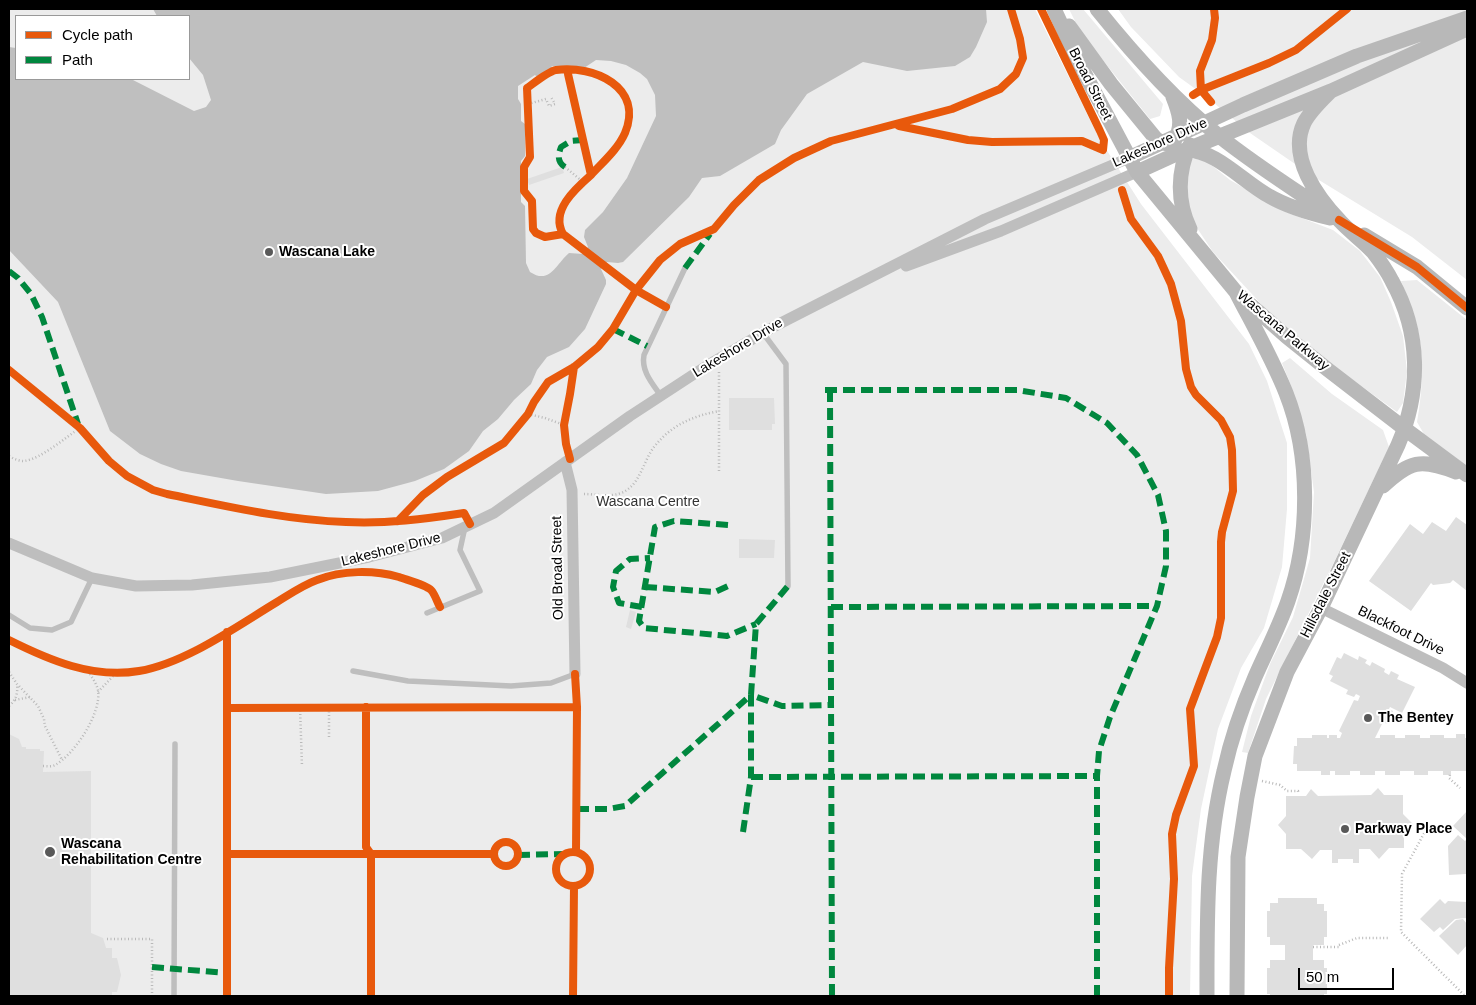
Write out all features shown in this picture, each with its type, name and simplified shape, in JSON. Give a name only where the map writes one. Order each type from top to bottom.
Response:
[{"type":"street","points":[[1056,9],[1111,84],[1156,139],[1202,152],[1269,197],[1304,212],[1339,220]]},
{"type":"street","name":"Broad Street","points":[[1056,9],[1079,63],[1129,158]]},
{"type":"street","points":[[1097,9],[1172,93],[1220,136],[1339,220],[1417,267],[1467,308]]},
{"type":"street","name":"Lakeshore Drive","points":[[860,282],[1000,231],[1137,172],[1204,123],[1358,56],[1467,18]]},
{"type":"street","name":"Lakeshore Drive","points":[[1176,144],[1220,136],[1331,91],[1467,29]]},
{"type":"street","points":[[1331,91],[1309,114],[1303,126],[1300,148],[1301,163],[1312,185],[1339,220]]},
{"type":"street","points":[[1172,93],[1181,122],[1176,144],[1180,191],[1185,219],[1197,245]]},
{"type":"street","points":[[1129,158],[1176,144]]},
{"type":"street","points":[[1137,172],[1176,144]]},
{"type":"street","name":"Lakeshore Drive","points":[[9,543],[92,578],[136,586],[192,585],[270,577],[369,557],[442,538],[494,513],[661,396],[763,332],[985,219],[1129,158]]},
{"type":"street","name":"Wascana Parkway","points":[[1129,158],[1137,172],[1236,292],[1287,337],[1467,475]]},
{"type":"street","name":"Hillsdale Street","points":[[1237,996],[1238,857],[1250,779],[1256,756],[1287,672],[1321,608],[1376,492],[1405,429],[1414,398],[1414,352],[1410,326],[1402,303],[1392,280],[1373,252],[1339,220]]},
{"type":"street","name":"Hillsdale Street","points":[[1207,996],[1209,862],[1217,802],[1224,770],[1239,720],[1254,679],[1288,601],[1304,534],[1303,464],[1295,422],[1287,395],[1275,367],[1236,292]]},
{"type":"street","name":"Old Broad Street","points":[[565,462],[572,496],[575,674]]},
{"type":"street","points":[[1376,492],[1397,472],[1417,463],[1428,463],[1467,475]]},
{"type":"street","name":"Blackfoot Drive","points":[[1321,608],[1443,668],[1467,683]]},
{"type":"lane","points":[[661,396],[645,371],[644,355],[685,268]]},
{"type":"lane","points":[[763,332],[786,364],[788,586]]},
{"type":"lane","points":[[427,613],[480,590],[460,550],[465,527]]},
{"type":"lane","points":[[9,615],[30,628],[52,630],[70,622],[92,578]]},
{"type":"lane","points":[[353,671],[408,680],[511,686],[551,683],[575,674]]},
{"type":"lane","points":[[174,996],[175,744]]},
{"type":"path","points":[[528,104],[548,98]]},
{"type":"path","points":[[564,168],[583,182]]},
{"type":"path","points":[[719,358],[719,473]]},
{"type":"path","points":[[572,496],[584,494],[609,495],[627,490],[633,485],[650,452],[663,436],[687,419],[719,411]]},
{"type":"path","points":[[528,414],[564,425]]},
{"type":"path","points":[[9,456],[18,460],[30,459],[46,451],[80,428]]},
{"type":"path","points":[[44,766],[56,765],[62,760],[85,733],[90,724],[94,715],[98,692],[87,670]]},
{"type":"path","points":[[9,672],[42,713],[45,726],[62,760]]},
{"type":"path","points":[[98,692],[115,674]]},
{"type":"path","points":[[9,706],[15,700],[18,692],[17,684]]},
{"type":"path","points":[[15,700],[30,697]]},
{"type":"path","points":[[300,707],[302,766]]},
{"type":"path","points":[[329,707],[329,737]]},
{"type":"path","points":[[1450,774],[1449,778],[1460,788]]},
{"type":"path","points":[[1250,779],[1280,785],[1287,792],[1298,792],[1298,794]]},
{"type":"path","points":[[1426,825],[1428,826],[1402,874],[1401,932],[1465,996]]},
{"type":"path","points":[[107,938],[152,938],[152,996]]},
{"type":"path","points":[[1313,947],[1339,946],[1357,938],[1388,938]]},
{"type":"green space","name":"Wascana Centre","points":[[9,9],[1035,9],[1099,138],[1141,204],[1249,344],[1267,381],[1287,443],[1287,509],[1282,567],[1264,628],[1241,668],[1218,729],[1201,809],[1192,876],[1190,996],[9,996]]},
{"type":"green space","points":[[1069,9],[1083,9],[1163,104],[1160,116],[1150,119],[1081,33]]},
{"type":"green space","points":[[1118,9],[1467,9],[1467,280],[1412,237],[1314,177],[1250,133],[1179,77],[1131,27]]},
{"type":"green space","points":[[1190,159],[1204,159],[1230,180],[1286,212],[1333,230],[1360,251],[1380,277],[1403,336],[1407,371],[1403,403],[1397,412],[1320,356],[1263,306],[1213,252],[1195,225],[1184,202]]},
{"type":"green space","points":[[1417,280],[1467,320],[1467,466],[1424,434],[1417,422],[1422,383],[1422,357],[1415,318],[1401,281]]},
{"type":"green space","points":[[1290,358],[1332,394],[1383,430],[1389,447],[1266,699],[1248,753],[1242,752],[1251,716],[1270,664],[1293,617],[1310,558],[1314,492],[1306,434],[1282,363]]},
{"type":"shaded area","name":"Wascana Lake","points":[[153,9],[986,9],[987,22],[970,57],[955,66],[907,71],[863,62],[807,94],[781,130],[775,144],[720,176],[702,178],[689,197],[623,262],[607,262],[601,269],[606,284],[585,329],[569,347],[547,357],[537,370],[531,384],[498,419],[483,431],[469,451],[444,469],[415,481],[378,491],[326,494],[238,481],[181,471],[140,454],[110,431],[58,302],[9,250],[9,47],[15,48],[15,80],[133,80],[194,111],[206,107],[211,100],[203,75],[190,59],[190,15],[156,15]],"holes":[[[596,60],[626,65],[647,79],[655,95],[656,116],[627,178],[603,212],[585,230],[584,237],[588,247],[583,254],[569,253],[548,275],[543,276],[530,272],[526,263],[525,206],[521,202],[521,161],[525,156],[525,124],[521,121],[518,86],[535,75],[538,78],[541,75],[547,74],[552,66],[559,67],[559,73],[580,73],[581,68]]]},
{"type":"building","points":[[562,167],[564,173],[529,185],[527,179]]},
{"type":"building","points":[[729,398],[774,398],[775,424],[772,424],[772,430],[729,430]]},
{"type":"building","points":[[1456,517],[1467,525],[1467,591],[1453,580],[1450,583],[1433,585],[1431,583],[1411,611],[1369,581],[1410,524],[1423,534],[1432,522],[1446,531]]},
{"type":"building","points":[[739,539],[775,540],[774,558],[739,558]]},
{"type":"building","points":[[630,610],[636,612],[631,629],[626,627]]},
{"type":"building","name":"The Bentey","points":[[1344,653],[1358,660],[1359,656],[1367,660],[1365,663],[1370,666],[1372,662],[1385,669],[1384,672],[1389,675],[1391,671],[1399,675],[1397,679],[1415,687],[1402,713],[1390,707],[1389,709],[1393,711],[1387,724],[1383,722],[1375,738],[1380,738],[1380,735],[1395,735],[1395,738],[1405,738],[1405,735],[1420,735],[1420,738],[1430,738],[1430,735],[1444,735],[1444,738],[1456,738],[1456,734],[1465,734],[1465,738],[1467,738],[1467,771],[1451,771],[1451,775],[1443,775],[1443,771],[1428,771],[1428,775],[1414,775],[1414,771],[1400,771],[1400,775],[1385,775],[1385,771],[1375,771],[1375,775],[1360,775],[1360,771],[1350,771],[1350,775],[1335,775],[1335,771],[1330,771],[1330,775],[1321,775],[1321,771],[1297,771],[1297,764],[1293,764],[1294,746],[1297,746],[1297,738],[1327,735],[1327,738],[1329,738],[1329,735],[1337,735],[1337,738],[1340,738],[1342,733],[1339,731],[1354,700],[1358,701],[1360,696],[1356,694],[1354,697],[1346,694],[1348,690],[1330,681],[1333,676],[1329,674],[1337,657],[1341,659]]},
{"type":"building","name":"Wascana Rehabilitation Centre","points":[[9,734],[19,739],[22,747],[26,747],[26,749],[40,749],[40,751],[44,751],[43,772],[91,771],[91,933],[103,938],[106,948],[112,948],[112,958],[117,958],[121,975],[117,992],[112,992],[112,996],[9,996]]},
{"type":"building","name":"Parkway Place","points":[[1378,788],[1384,795],[1403,795],[1403,814],[1413,824],[1404,833],[1404,848],[1389,848],[1379,859],[1370,849],[1359,849],[1359,863],[1353,863],[1353,859],[1338,859],[1338,863],[1332,863],[1332,850],[1320,850],[1312,859],[1301,849],[1286,849],[1286,834],[1278,825],[1286,816],[1286,796],[1306,796],[1311,789],[1318,796],[1371,795]]},
{"type":"building","points":[[1467,811],[1467,839],[1453,826]]},
{"type":"building","points":[[1458,835],[1465,841],[1467,839],[1466,874],[1449,875],[1448,846]]},
{"type":"building","points":[[1278,898],[1317,898],[1317,904],[1324,904],[1324,911],[1327,911],[1327,937],[1324,937],[1324,945],[1313,945],[1313,960],[1324,960],[1324,968],[1327,968],[1327,994],[1324,994],[1324,996],[1270,996],[1270,994],[1267,994],[1267,968],[1270,968],[1270,960],[1285,960],[1285,945],[1270,945],[1270,937],[1267,937],[1267,911],[1270,911],[1270,903],[1278,903]]},
{"type":"building","points":[[1440,899],[1445,904],[1448,901],[1467,902],[1467,918],[1455,919],[1443,930],[1440,927],[1434,932],[1420,919]]},
{"type":"building","points":[[1463,919],[1467,924],[1467,945],[1458,955],[1439,936],[1456,920]]},
{"type":"marked path","points":[[565,167],[559,158],[561,147],[571,141],[583,140]]},
{"type":"marked path","points":[[685,268],[710,234]]},
{"type":"marked path","points":[[9,271],[18,278],[31,294],[42,317],[78,424]]},
{"type":"marked path","points":[[613,329],[647,346]]},
{"type":"marked path","points":[[825,390],[1017,390],[1066,398],[1107,423],[1137,455],[1158,495],[1166,531],[1166,566],[1157,606],[1110,717],[1099,751],[1097,776],[1097,996]]},
{"type":"marked path","points":[[830,390],[832,996]]},
{"type":"marked path","points":[[728,525],[674,521],[655,527],[639,621],[644,628],[727,636],[756,624]]},
{"type":"marked path","points":[[642,607],[619,603],[613,587],[616,571],[630,559],[650,558]]},
{"type":"marked path","points":[[645,587],[715,592],[728,586]]},
{"type":"marked path","points":[[577,809],[608,809],[625,806],[751,695],[756,624],[788,586]]},
{"type":"marked path","points":[[831,607],[1157,606]]},
{"type":"marked path","points":[[743,832],[751,777],[751,695],[782,706],[831,705]]},
{"type":"marked path","points":[[751,777],[1097,776]]},
{"type":"marked path","points":[[518,855],[565,854]]},
{"type":"marked path","points":[[152,967],[227,973]]},
{"type":"cycle path","points":[[398,521],[423,495],[447,477],[504,443],[528,414],[548,382],[574,367],[598,347],[613,329],[636,290],[660,260],[680,244],[714,229],[734,205],[759,180],[794,158],[831,141],[952,109],[1000,89],[1016,74],[1023,58],[1020,39],[1011,9]]},
{"type":"cycle path","points":[[899,126],[968,140],[992,142],[1082,141],[1103,150],[1104,140],[1041,9]]},
{"type":"cycle path","points":[[1211,102],[1201,90],[1200,71],[1212,40],[1215,18],[1214,9]]},
{"type":"cycle path","points":[[1193,95],[1296,50],[1347,9]]},
{"type":"cycle path","points":[[563,234],[545,237],[536,233],[533,229],[532,201],[524,191],[524,167],[530,157],[527,88],[553,71],[571,69],[600,76],[612,82],[622,92],[628,103],[629,117],[622,139],[591,175]]},
{"type":"cycle path","points":[[568,74],[591,175],[566,201],[562,209],[560,225],[563,234],[636,290],[666,307]]},
{"type":"cycle path","points":[[1122,190],[1131,219],[1158,256],[1171,284],[1181,321],[1186,369],[1191,387],[1196,395],[1221,420],[1230,437],[1232,450],[1233,491],[1221,542],[1221,618],[1217,637],[1190,709],[1194,766],[1176,815],[1172,834],[1174,879],[1169,996]]},
{"type":"cycle path","points":[[1339,220],[1417,267],[1467,308]]},
{"type":"cycle path","points":[[570,459],[564,425],[574,367]]},
{"type":"cycle path","points":[[9,370],[80,428],[109,461],[127,476],[153,490],[233,508],[323,521],[391,522],[464,513],[470,524]]},
{"type":"cycle path","points":[[9,640],[72,666],[88,670],[122,673],[157,667],[193,652],[302,587],[337,574],[379,573],[421,584],[431,590],[440,607]]},
{"type":"cycle path","points":[[227,632],[227,996]]},
{"type":"cycle path","points":[[575,674],[577,707],[576,852]]},
{"type":"cycle path","points":[[366,707],[366,847],[371,854],[371,996]]},
{"type":"cycle path","points":[[227,708],[577,707]]},
{"type":"cycle path","points":[[506,842],[515,845],[518,854],[515,863],[506,866],[497,863],[494,854],[497,845],[506,842]]},
{"type":"cycle path","points":[[573,852],[585,857],[590,869],[585,881],[573,886],[561,881],[556,869],[561,857],[573,852]]},
{"type":"cycle path","points":[[227,854],[493,854]]},
{"type":"cycle path","points":[[573,996],[574,886]]},
{"type":"place","name":"Wascana Lake","points":[[269,252]]},
{"type":"place","name":"The Bentey","points":[[1368,718]]},
{"type":"place","name":"Parkway Place","points":[[1345,829]]},
{"type":"place","name":"Wascana Rehabilitation Centre","points":[[50,852]]}]
